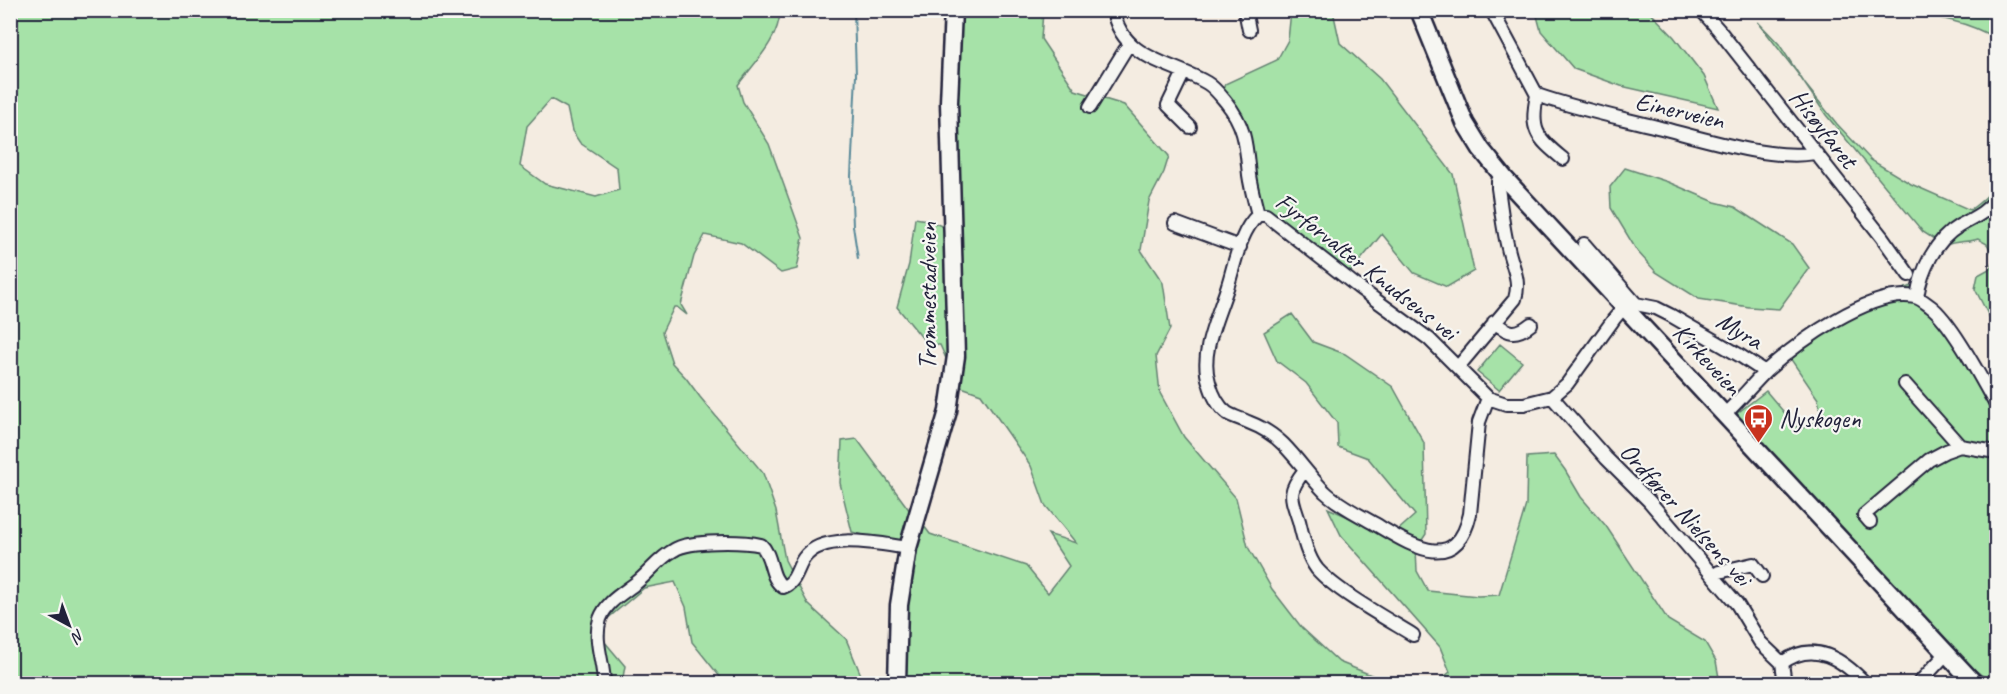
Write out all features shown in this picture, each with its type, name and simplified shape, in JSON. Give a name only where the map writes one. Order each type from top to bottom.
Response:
[{"type":"main road","name":"Trommestadveien","points":[[897,684],[899,605],[908,548],[948,411],[955,375],[957,336],[949,102],[953,10]]},
{"type":"main road","name":"Kirkeveien","points":[[1419,10],[1465,123],[1502,176],[1629,307],[1975,684]]},
{"type":"street","name":"Fyrforvalter Knudsens vei","points":[[1113,10],[1130,44],[1156,61],[1208,84],[1226,101],[1239,121],[1248,149],[1249,177],[1258,215],[1266,215],[1358,287],[1430,339],[1488,398]]},
{"type":"street","points":[[1245,10],[1249,30]]},
{"type":"street","name":"Hisøyfaret","points":[[1701,10],[1910,275]]},
{"type":"street","points":[[1492,11],[1537,95],[1534,125],[1542,141],[1563,159]]},
{"type":"street","points":[[1090,107],[1130,44]]},
{"type":"street","points":[[1184,72],[1168,105],[1190,127]]},
{"type":"street","name":"Einerveien","points":[[1537,95],[1575,108],[1716,142],[1790,156],[1815,153]]},
{"type":"street","name":"Fyrforvalter Knudsens vei","points":[[1458,368],[1515,298],[1519,283],[1508,250],[1498,188],[1498,181],[1502,176]]},
{"type":"street","points":[[1917,297],[1919,283],[1926,267],[1944,237],[1980,215],[1996,199]]},
{"type":"street","points":[[1258,215],[1249,223],[1240,248],[1205,364],[1216,399],[1228,414],[1266,430],[1283,444],[1304,471],[1338,502],[1410,545],[1428,551],[1449,548],[1462,537],[1467,528],[1479,422],[1488,398],[1506,404],[1524,404],[1552,397],[1567,384],[1614,319],[1629,307],[1584,244]]},
{"type":"street","points":[[1175,223],[1240,248]]},
{"type":"street","points":[[1725,414],[1765,372],[1811,336],[1843,315],[1881,300],[1902,296],[1917,297],[1932,307],[1944,320],[1996,405]]},
{"type":"street","name":"Myra","points":[[1629,307],[1656,308],[1765,372]]},
{"type":"street","points":[[1494,322],[1514,332],[1522,331],[1532,324]]},
{"type":"street","points":[[1905,384],[1960,446]]},
{"type":"street","name":"Ordfører Nielsens vei","points":[[1552,397],[1606,458],[1649,501],[1737,604],[1760,642],[1782,663]]},
{"type":"street","points":[[1870,522],[1864,515],[1929,460],[1960,446],[1996,453]]},
{"type":"street","points":[[1304,471],[1294,485],[1291,498],[1308,552],[1317,569],[1336,586],[1413,636]]},
{"type":"street","points":[[604,684],[598,637],[600,619],[604,611],[616,597],[644,577],[675,549],[704,543],[761,544],[767,552],[775,577],[783,588],[792,581],[810,551],[821,545],[836,542],[867,543],[908,548]]},
{"type":"street","points":[[1713,576],[1719,572],[1753,564],[1762,576]]},
{"type":"street","points":[[1785,684],[1782,663],[1804,653],[1822,654],[1842,661],[1866,684]]},
{"type":"street","points":[[1918,684],[1947,653]]},
{"type":"green space","points":[[1538,10],[1649,11],[1674,37],[1704,76],[1718,108],[1621,86],[1574,69],[1541,31],[1536,12]]},
{"type":"green space","points":[[10,11],[780,11],[779,22],[771,41],[738,85],[743,102],[769,144],[803,238],[797,269],[781,273],[741,243],[705,235],[694,256],[681,305],[687,315],[674,307],[662,332],[672,363],[763,473],[776,511],[785,560],[808,604],[846,639],[861,675],[859,683],[725,683],[692,642],[686,607],[675,582],[644,588],[606,620],[604,641],[625,666],[622,683],[11,683]],"holes":[[[551,99],[567,108],[572,131],[580,143],[617,168],[619,190],[596,197],[545,184],[520,166],[527,126]]]},
{"type":"green space","points":[[947,11],[1043,11],[1041,39],[1075,90],[1124,105],[1169,156],[1164,172],[1149,201],[1141,250],[1163,283],[1170,329],[1156,356],[1160,393],[1184,437],[1236,498],[1248,547],[1272,589],[1302,628],[1339,662],[1386,681],[1436,683],[898,683],[904,556],[896,544],[852,532],[840,483],[842,441],[857,439],[910,511],[918,508],[918,518],[930,534],[1026,566],[1048,593],[1069,566],[1048,534],[1076,543],[1045,505],[1031,466],[981,394],[950,383],[948,363],[940,345],[928,345],[897,307],[909,264],[915,218],[944,227]]},
{"type":"green space","points":[[1291,11],[1333,11],[1340,43],[1380,79],[1453,174],[1474,271],[1447,287],[1414,273],[1382,234],[1349,274],[1250,203],[1237,119],[1219,100],[1225,84],[1277,60],[1288,40]]},
{"type":"green space","points":[[1895,11],[1996,11],[1996,39],[1960,23]]},
{"type":"green space","points":[[1758,22],[1779,44],[1805,84],[1837,124],[1871,160],[1911,184],[1970,210],[1990,192],[1996,166],[1996,330],[1975,289],[1978,275],[1991,268],[1995,258],[1987,244],[1978,239],[1945,246],[1923,232],[1826,115]]},
{"type":"green space","points":[[1625,168],[1668,182],[1715,202],[1735,207],[1792,244],[1809,268],[1779,309],[1699,299],[1656,272],[1637,251],[1611,208],[1610,187]]},
{"type":"green space","points":[[1911,286],[1944,318],[1993,385],[1996,395],[1996,674],[1987,679],[1947,649],[1731,418],[1766,391],[1799,430],[1822,418],[1818,399],[1790,358],[1863,302]]},
{"type":"green space","points":[[1292,314],[1313,342],[1345,354],[1393,387],[1424,443],[1426,534],[1416,549],[1417,571],[1428,591],[1478,596],[1499,595],[1526,505],[1527,457],[1554,455],[1581,497],[1606,526],[1668,620],[1705,642],[1716,661],[1720,683],[1436,683],[1450,672],[1440,647],[1341,535],[1328,508],[1371,527],[1396,532],[1415,515],[1368,458],[1338,447],[1337,423],[1306,383],[1277,361],[1264,332]]},
{"type":"green space","points":[[1500,344],[1522,362],[1499,390],[1477,372]]},
{"type":"waterway","points":[[854,10],[856,75],[851,176],[853,226],[858,259]]},
{"type":"place","name":"Nyskogen","points":[[1758,444]]}]
